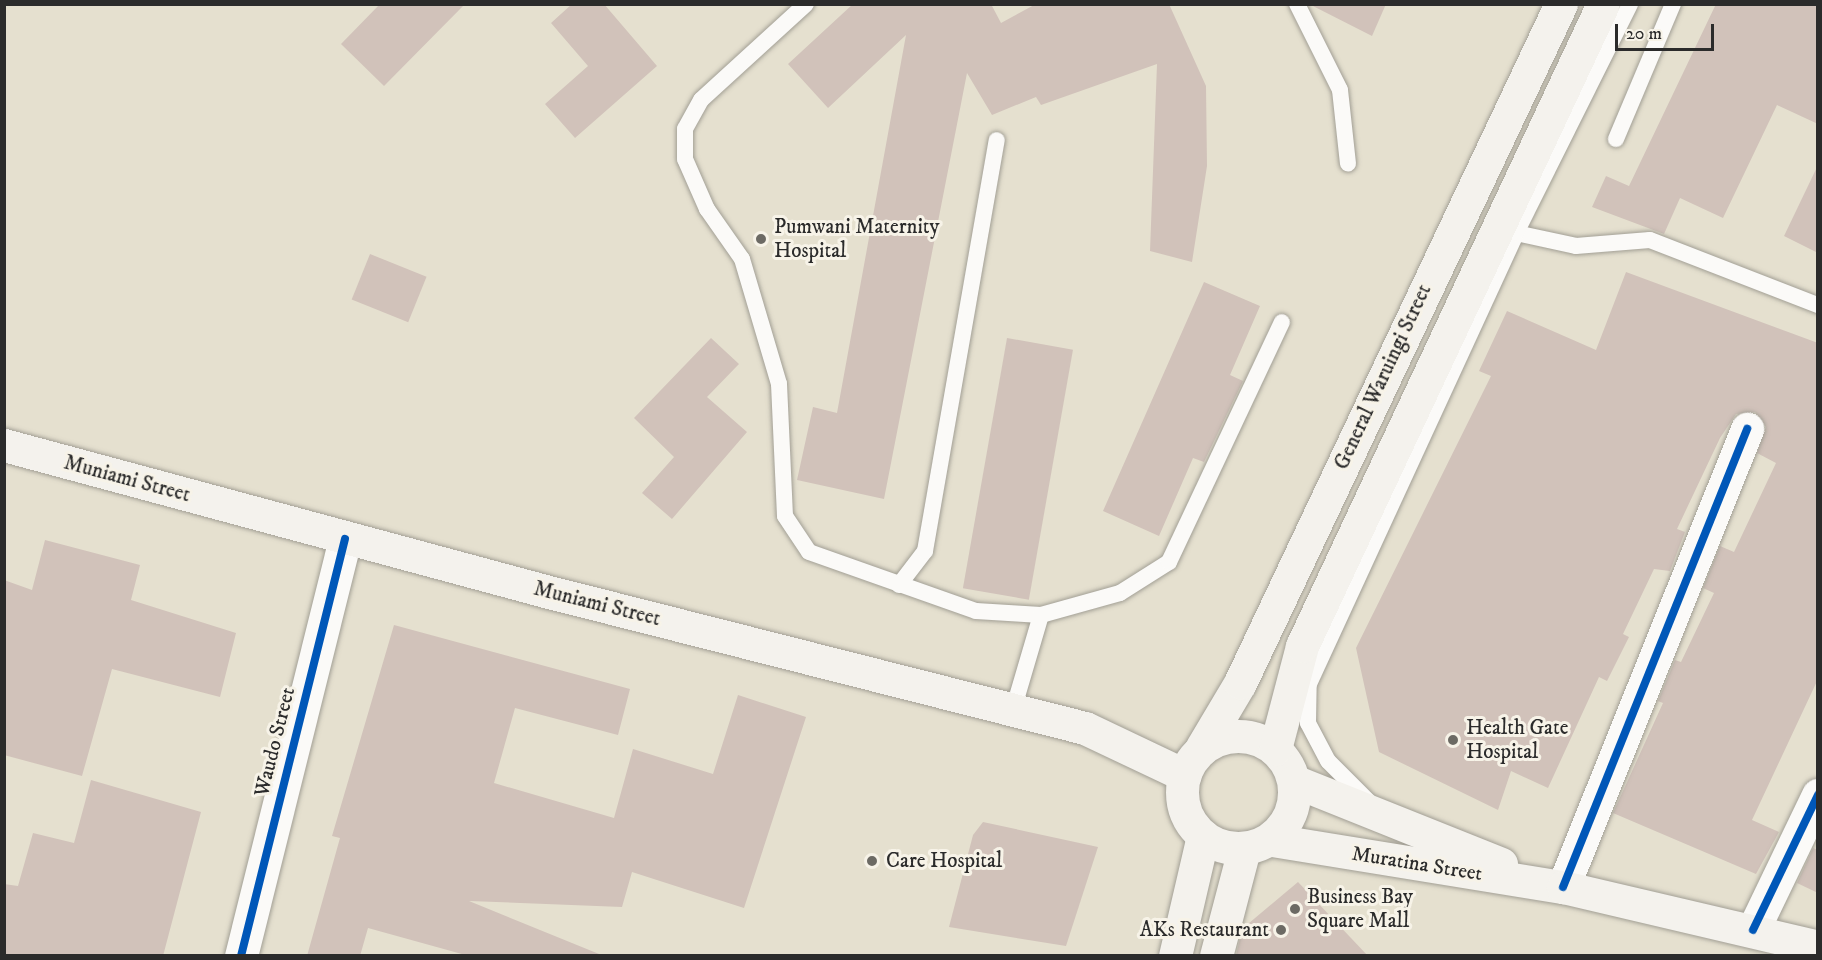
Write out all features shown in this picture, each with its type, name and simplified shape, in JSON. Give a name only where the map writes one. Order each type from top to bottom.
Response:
[{"type":"main road","name":"General Waruingi Street","points":[[1202,747],[1240,683],[1561,4]]},
{"type":"main road","name":"General Waruingi Street","points":[[1275,749],[1302,646],[1603,4]]},
{"type":"main road","name":"Muniami Street","points":[[4,445],[345,538],[1085,728],[1184,775]]},
{"type":"main road","points":[[1216,956],[1258,844],[1289,817],[1294,780],[1275,749],[1241,736],[1202,747],[1184,775],[1185,812],[1203,836],[1226,848],[1258,844]]},
{"type":"main road","name":"Muratina Street","points":[[1294,780],[1388,821],[1563,887]]},
{"type":"main road","points":[[1175,956],[1203,836]]},
{"type":"main road","name":"Muratina Street","points":[[1258,844],[1563,887],[1754,930],[1818,947]]},
{"type":"street","points":[[1563,887],[1747,429]]},
{"type":"street","name":"Waudo Street","points":[[241,956],[345,538]]},
{"type":"street","points":[[1754,930],[1818,795]]},
{"type":"lane","points":[[806,4],[701,100],[685,129],[685,159],[707,209],[742,259],[779,384],[785,516],[809,552],[976,611],[1041,615],[1120,593],[1169,562],[1282,322]]},
{"type":"lane","points":[[1297,4],[1340,90],[1348,164]]},
{"type":"lane","points":[[1388,821],[1328,760],[1308,723],[1309,684],[1516,233],[1630,4]]},
{"type":"lane","points":[[1616,139],[1673,4]]},
{"type":"lane","points":[[900,585],[925,551],[997,140]]},
{"type":"lane","points":[[1516,233],[1576,246],[1650,240],[1818,305]]},
{"type":"lane","points":[[1013,710],[1041,615]]},
{"type":"building","points":[[380,4],[465,4],[384,86],[341,44]]},
{"type":"building","points":[[572,4],[604,4],[657,66],[575,138],[545,104],[588,66],[551,23]]},
{"type":"building","points":[[853,4],[991,4],[1001,23],[1036,4],[1169,4],[1206,86],[1207,166],[1192,262],[1150,251],[1157,64],[1041,105],[1036,97],[992,115],[967,73],[884,499],[797,480],[813,407],[837,413],[906,35],[828,108],[788,64]]},
{"type":"building","points":[[1309,4],[1386,4],[1372,36]]},
{"type":"building","points":[[1716,4],[1818,4],[1818,124],[1777,105],[1723,218],[1680,198],[1664,234],[1592,207],[1606,176],[1629,186]]},
{"type":"building","points":[[1818,165],[1818,253],[1784,236]]},
{"type":"building","points":[[370,254],[427,277],[408,322],[352,299]]},
{"type":"building","points":[[1626,272],[1818,343],[1818,679],[1752,820],[1779,832],[1756,874],[1613,813],[1663,703],[1658,701],[1675,660],[1681,662],[1714,593],[1703,588],[1720,546],[1734,552],[1776,463],[1757,453],[1766,427],[1755,412],[1736,414],[1720,438],[1677,529],[1685,532],[1670,571],[1654,569],[1623,634],[1629,637],[1607,681],[1599,677],[1548,788],[1511,771],[1498,810],[1379,752],[1356,648],[1491,376],[1479,371],[1507,311],[1596,350]]},
{"type":"building","points":[[1204,282],[1260,306],[1230,375],[1243,381],[1204,462],[1193,458],[1159,536],[1103,511]]},
{"type":"building","points":[[711,338],[739,364],[707,397],[747,432],[672,519],[642,493],[674,457],[634,418]]},
{"type":"building","points":[[1007,338],[1073,350],[1029,600],[963,588]]},
{"type":"building","points":[[45,540],[140,565],[131,600],[236,633],[220,697],[112,669],[82,776],[4,755],[4,580],[32,590]]},
{"type":"building","points":[[394,625],[630,689],[618,735],[515,708],[494,783],[614,818],[633,749],[713,774],[738,695],[806,717],[744,908],[632,872],[622,907],[469,901],[604,956],[469,956],[368,928],[360,956],[307,956],[340,838],[332,836]]},
{"type":"building","points":[[91,780],[201,812],[163,956],[4,956],[4,884],[18,886],[33,833],[74,843]]},
{"type":"building","points":[[983,822],[1098,847],[1066,946],[949,927],[973,835]]},
{"type":"building","points":[[1813,848],[1818,850],[1818,893],[1797,883]]},
{"type":"building","name":"Business Bay Square Mall","points":[[1298,882],[1368,956],[1236,956],[1242,929]]},
{"type":"cycle path","points":[[1563,887],[1747,429]]},
{"type":"cycle path","points":[[241,956],[345,539]]},
{"type":"cycle path","points":[[1753,930],[1818,795]]},
{"type":"place","name":"Pumwani Maternity Hospital","points":[[761,239]]},
{"type":"place","name":"Health Gate Hospital","points":[[1453,740]]},
{"type":"place","name":"Care Hospital","points":[[872,861]]},
{"type":"place","name":"Business Bay Square Mall","points":[[1295,909]]},
{"type":"place","name":"AKs Restaurant","points":[[1281,930]]}]
